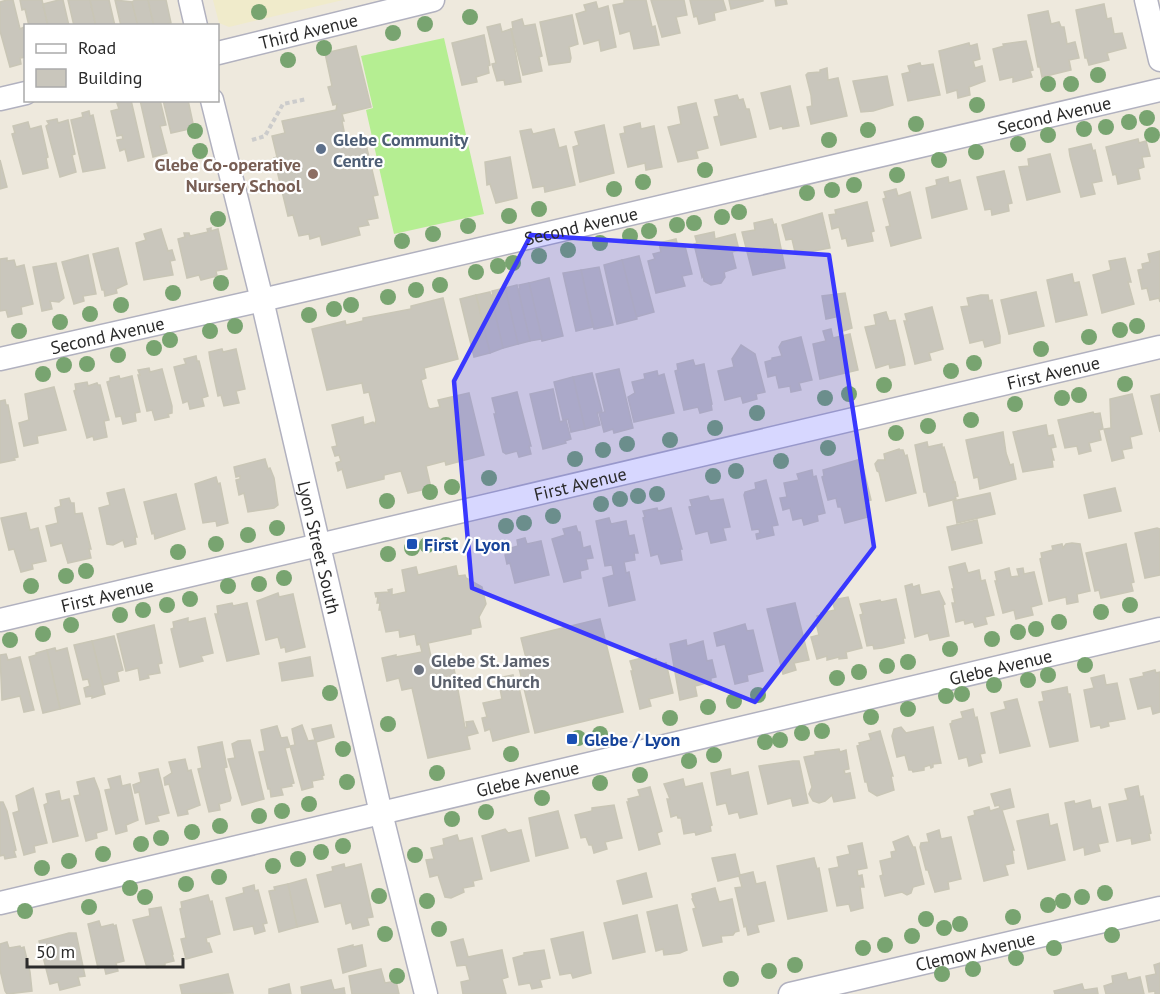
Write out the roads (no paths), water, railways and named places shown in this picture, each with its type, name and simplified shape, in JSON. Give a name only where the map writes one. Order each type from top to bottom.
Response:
[{"type":"street","points":[[190,0],[196,24]]},
{"type":"street","name":"Third Avenue","points":[[219,53],[433,0]]},
{"type":"street","points":[[1146,0],[1160,60]]},
{"type":"street","name":"Second Avenue","points":[[0,359],[1160,90]]},
{"type":"street","points":[[0,99],[24,93]]},
{"type":"street","name":"Lyon Street South","points":[[212,102],[262,300],[381,813],[426,994]]},
{"type":"street","name":"First Avenue","points":[[0,620],[1160,347]]},
{"type":"street","name":"Glebe Avenue","points":[[0,903],[1160,629]]},
{"type":"street","name":"Clemow Avenue","points":[[790,994],[1160,908]]},
{"type":"place","name":"Glebe Community Centre","points":[[321,149]]},
{"type":"place","name":"Glebe Co-operative Nursery School","points":[[313,174]]},
{"type":"place","name":"First / Lyon","points":[[412,544]]},
{"type":"place","name":"Glebe St. James United Church","points":[[419,670]]},
{"type":"place","name":"Glebe / Lyon","points":[[572,739]]}]
